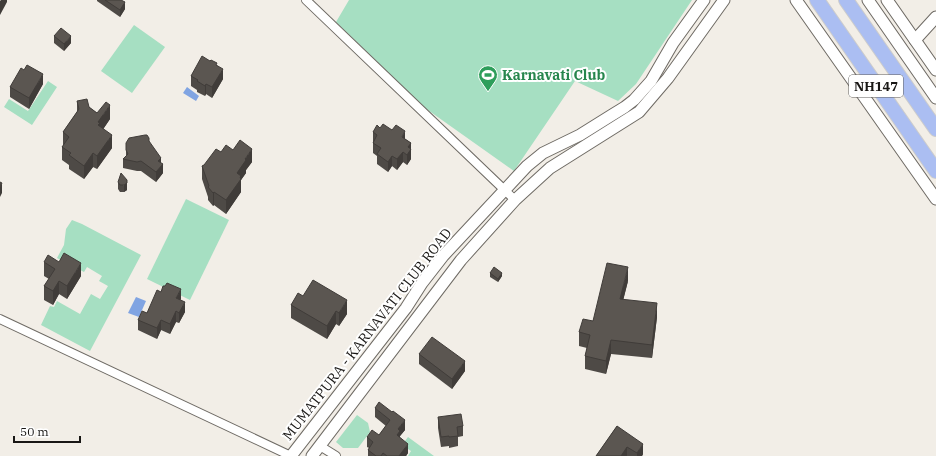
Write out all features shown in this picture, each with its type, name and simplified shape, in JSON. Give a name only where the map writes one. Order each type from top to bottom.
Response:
[{"type":"highway","name":"NH147","points":[[817,0],[936,171]]},
{"type":"highway","name":"NH147","points":[[846,0],[936,129]]},
{"type":"street","points":[[306,0],[439,126],[514,200]]},
{"type":"street","name":"MUMATPURA - KARNAVATI CLUB ROAD","points":[[291,456],[406,308],[422,283],[443,256],[527,166],[543,153],[580,135],[634,100],[651,81],[673,43],[704,0]]},
{"type":"street","name":"MUMATPURA - KARNAVATI CLUB ROAD","points":[[312,456],[461,260],[514,200],[550,168],[639,112],[668,78],[724,0]]},
{"type":"street","points":[[796,0],[936,199]]},
{"type":"street","points":[[868,0],[936,98]]},
{"type":"street","points":[[887,0],[936,70]]},
{"type":"street","points":[[915,40],[936,16]]},
{"type":"street","points":[[0,319],[291,456]]},
{"type":"street","points":[[320,446],[336,456]]},
{"type":"green space","name":"Karnavati Club","points":[[349,0],[692,0],[636,84],[618,101],[575,81],[514,171],[425,108],[336,22]]},
{"type":"green space","points":[[134,25],[165,47],[132,93],[101,71]]},
{"type":"green space","points":[[48,81],[57,87],[32,125],[4,107],[9,99],[28,111]]},
{"type":"green space","points":[[186,199],[229,220],[190,300],[147,279]]},
{"type":"green space","points":[[72,220],[141,255],[90,351],[41,325],[50,306],[54,307],[57,301],[80,314],[91,294],[100,299],[108,286],[99,281],[102,276],[87,267],[84,272],[57,258],[64,245],[66,229]]},
{"type":"green space","points":[[357,415],[368,423],[370,432],[358,448],[343,448],[336,442]]},
{"type":"green space","points":[[408,437],[434,456],[408,456],[411,451],[402,445]]},
{"type":"water","points":[[187,87],[199,96],[196,101],[183,93]]},
{"type":"water","points":[[136,297],[146,301],[139,317],[128,313]]},
{"type":"building","points":[[105,0],[121,0],[125,2],[120,10]]},
{"type":"building","points":[[61,28],[71,36],[64,44],[54,36]]},
{"type":"building","points":[[202,56],[217,63],[216,65],[223,69],[212,87],[206,84],[205,86],[191,76]]},
{"type":"building","points":[[27,65],[43,74],[29,98],[10,87],[21,68],[24,70]]},
{"type":"building","points":[[87,99],[89,107],[97,113],[106,102],[110,105],[98,122],[100,123],[98,125],[112,135],[97,156],[93,153],[84,166],[69,155],[71,153],[62,147],[69,137],[63,132],[79,109],[77,101]]},
{"type":"building","points":[[383,124],[392,130],[396,125],[405,131],[402,137],[411,143],[408,147],[411,149],[407,155],[403,152],[397,159],[392,156],[388,162],[377,154],[381,148],[373,143],[377,135],[373,132],[377,125],[380,128]]},
{"type":"building","points":[[147,135],[149,141],[161,158],[158,161],[163,164],[156,172],[141,161],[137,162],[123,159],[128,154],[126,150],[126,143],[129,138]]},
{"type":"building","points":[[240,140],[252,149],[237,173],[241,176],[241,179],[226,200],[214,192],[213,193],[208,187],[209,186],[202,166],[216,149],[221,152],[226,145],[233,150]]},
{"type":"building","points":[[121,173],[127,180],[127,183],[124,185],[120,185],[118,182]]},
{"type":"building","points":[[64,253],[81,263],[67,286],[59,281],[53,291],[44,286],[55,269],[44,262],[48,255],[59,262]]},
{"type":"building","points":[[607,263],[628,267],[620,299],[657,303],[652,345],[611,340],[606,361],[585,356],[590,335],[579,332],[583,319],[593,321]]},
{"type":"building","points":[[494,267],[502,273],[498,279],[490,273]]},
{"type":"building","points":[[313,280],[347,300],[339,313],[336,311],[327,326],[291,305],[298,293],[303,296]]},
{"type":"building","points":[[167,283],[181,289],[176,298],[185,302],[179,313],[176,311],[170,324],[161,320],[157,328],[138,320],[142,311],[147,313],[157,290],[161,292],[163,286]]},
{"type":"building","points":[[432,337],[465,361],[452,379],[419,354]]},
{"type":"building","points":[[379,402],[405,420],[398,429],[400,431],[397,435],[408,444],[399,456],[387,456],[383,453],[381,456],[376,456],[368,450],[373,442],[367,437],[372,430],[379,435],[390,420],[375,408]]},
{"type":"building","points":[[461,414],[463,426],[457,427],[458,436],[441,437],[438,417]]},
{"type":"building","points":[[617,426],[643,444],[637,453],[627,447],[621,456],[596,456]]},
{"type":"place","name":"Karnavati Club","points":[[488,92]]}]
